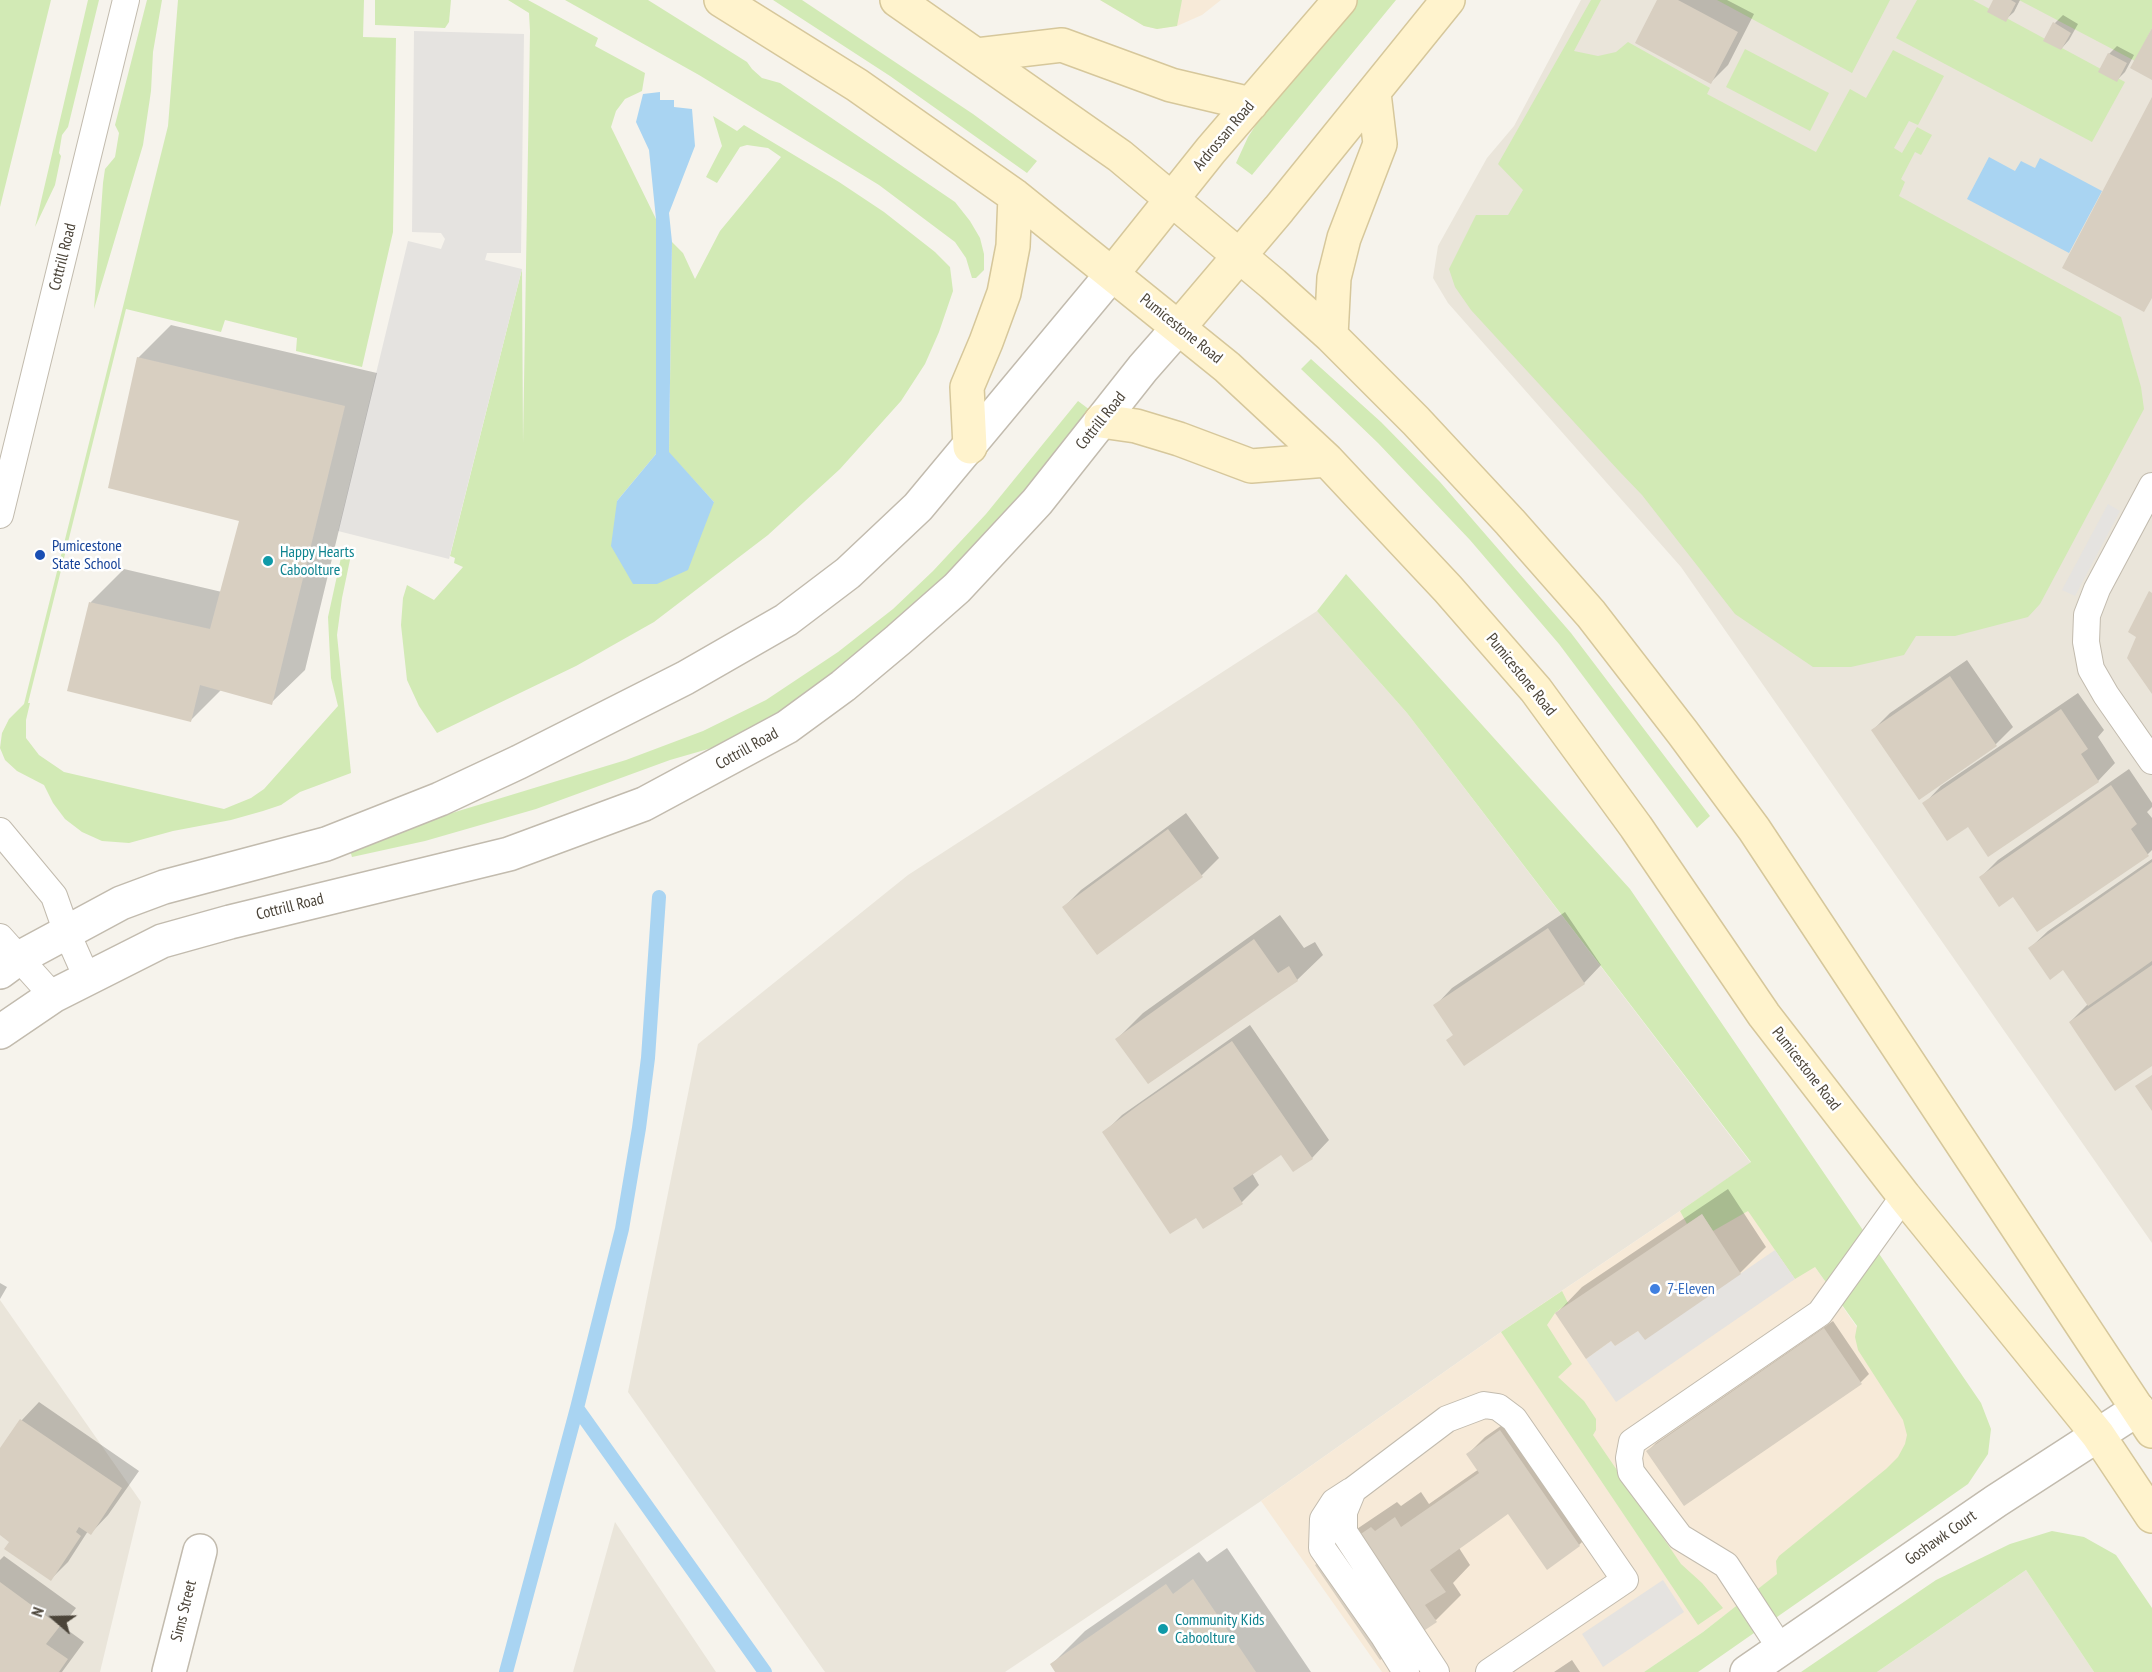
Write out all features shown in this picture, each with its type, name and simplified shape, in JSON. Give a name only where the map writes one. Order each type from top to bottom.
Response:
[{"type":"main road","name":"Pumicestone Road","points":[[721,0],[858,85],[1015,196],[1227,367],[1327,460],[1448,589],[1536,690],[1636,827],[1764,1015],[1904,1196],[2098,1435],[2152,1516]]},
{"type":"main road","points":[[897,0],[1120,156],[1239,255],[1331,336],[1416,421],[1592,614],[1754,829],[2145,1420]]},
{"type":"main road","name":"Ardrossan Road","points":[[1112,274],[1251,104],[1340,0]]},
{"type":"main road","points":[[1239,255],[1448,0]]},
{"type":"main road","points":[[977,55],[1062,45],[1171,85],[1251,104]]},
{"type":"main road","points":[[1331,336],[1334,278],[1344,238],[1380,144],[1374,93]]},
{"type":"main road","points":[[970,447],[967,387],[1004,293],[1013,246],[1015,196]]},
{"type":"main road","name":"Cottrill Road","points":[[1179,327],[1239,255]]},
{"type":"main road","points":[[1101,421],[1136,426],[1179,439],[1251,466],[1327,460]]},
{"type":"street","points":[[6,956],[67,933],[121,903],[164,887],[326,844],[424,806],[519,762],[685,678],[786,620],[848,573],[918,507],[1112,274]]},
{"type":"street","name":"Cottrill Road","points":[[0,1032],[52,996],[162,941],[230,922],[509,854],[644,804],[787,727],[843,686],[957,588],[1037,502],[1179,327]]},
{"type":"street","name":"Goshawk Court","points":[[1747,1672],[1996,1501],[2098,1435],[2145,1420]]},
{"type":"street","name":"Sims Street","points":[[169,1672],[200,1551]]},
{"type":"lane","name":"Cottrill Road","points":[[0,515],[126,0]]},
{"type":"lane","points":[[2152,486],[2097,589],[2087,615],[2086,642],[2091,669],[2106,695],[2152,761]]},
{"type":"lane","points":[[0,831],[54,896],[87,978]]},
{"type":"lane","points":[[6,956],[52,996]]},
{"type":"lane","points":[[1781,1649],[1726,1565],[1680,1537],[1631,1472],[1629,1458],[1632,1442],[1820,1313],[1904,1196]]},
{"type":"lane","points":[[1406,1672],[1322,1548],[1323,1519],[1334,1503],[1447,1419],[1484,1405],[1498,1407],[1514,1419],[1624,1580],[1489,1672]]},
{"type":"lane","points":[[1353,1490],[1344,1512],[1344,1532],[1436,1672]]},
{"type":"shaded area","points":[[1100,0],[1221,0],[1202,15],[1177,26],[1157,29],[1144,26]]},
{"type":"shaded area","points":[[1581,0],[2152,0],[2152,1243],[1681,567],[1448,303],[1433,278],[1438,246],[1487,158],[1514,126]]},
{"type":"shaded area","points":[[414,31],[524,34],[521,253],[487,253],[485,260],[522,269],[449,559],[338,531],[408,241],[441,249],[445,239],[441,233],[412,232]]},
{"type":"shaded area","points":[[2108,504],[2120,511],[2075,596],[2062,590]]},
{"type":"shaded area","points":[[1317,611],[1407,713],[1751,1163],[1501,1332],[1261,1501],[1005,1672],[825,1672],[628,1392],[698,1044],[908,875]]},
{"type":"shaded area","points":[[1751,1163],[1815,1267],[1918,1415],[1924,1443],[1778,1574],[1703,1632],[1644,1672],[1382,1672],[1261,1501],[1501,1332]]},
{"type":"shaded area","points":[[1775,1250],[1795,1279],[1616,1402],[1586,1359],[1611,1341],[1615,1346],[1638,1331],[1645,1339]]},
{"type":"shaded area","points":[[0,1300],[141,1502],[100,1672],[0,1672]]},
{"type":"shaded area","points":[[615,1522],[716,1672],[573,1672]]},
{"type":"shaded area","points":[[2026,1570],[2094,1672],[1877,1672]]},
{"type":"shaded area","points":[[1663,1580],[1684,1612],[1603,1667],[1582,1634]]},
{"type":"green space","points":[[0,0],[51,0],[0,207]]},
{"type":"green space","points":[[88,0],[99,0],[68,127],[62,135],[59,153],[61,156],[55,185],[35,227]]},
{"type":"green space","points":[[147,0],[162,0],[153,52],[151,91],[143,145],[94,309],[105,169],[115,157],[119,133],[115,125]]},
{"type":"green space","points":[[178,0],[364,0],[363,37],[396,38],[393,232],[362,367],[296,351],[297,338],[225,320],[221,332],[126,309],[28,703],[30,703],[26,720],[26,738],[39,755],[64,772],[224,809],[251,798],[264,789],[338,706],[331,678],[328,617],[342,553],[351,555],[337,635],[351,773],[300,792],[281,805],[231,820],[173,831],[129,843],[102,841],[82,832],[65,819],[53,803],[44,785],[17,771],[5,760],[0,748],[2,733],[9,719],[24,704],[168,126]]},
{"type":"green space","points":[[375,0],[451,0],[449,22],[445,28],[375,25]]},
{"type":"green space","points":[[508,0],[528,0],[598,38],[595,46],[645,73],[642,91],[625,99],[616,111],[611,127],[656,219],[656,454],[617,501],[714,502],[669,453],[672,242],[683,253],[695,279],[720,231],[781,157],[768,148],[747,145],[740,147],[717,183],[706,177],[722,146],[713,116],[737,131],[744,125],[884,212],[935,252],[950,267],[953,291],[925,364],[901,401],[840,469],[768,535],[654,622],[576,666],[437,733],[419,706],[407,680],[401,625],[403,598],[407,585],[434,600],[463,567],[454,563],[455,558],[450,556],[522,269],[523,443],[530,31],[529,13]]},
{"type":"green space","points":[[565,0],[648,0],[747,62],[762,78],[780,83],[955,202],[980,238],[984,254],[984,270],[976,278],[972,278],[966,258],[955,242],[879,185],[699,75]]},
{"type":"green space","points":[[773,0],[802,0],[973,114],[1037,161],[1027,173],[890,76]]},
{"type":"green space","points":[[1100,0],[1182,0],[1177,26],[1157,29],[1144,26]]},
{"type":"green space","points":[[1353,0],[1396,0],[1252,175],[1236,163],[1248,137],[1280,88]]},
{"type":"green space","points":[[1591,0],[1601,0],[1574,51],[1598,56],[1616,52],[1628,42],[1710,88],[1707,94],[1816,152],[1850,89],[1866,98],[1893,50],[1944,76],[1918,125],[1909,121],[1894,148],[1902,153],[1917,127],[1932,135],[1921,155],[1915,152],[1901,179],[1905,182],[1899,196],[2121,317],[2141,387],[2144,409],[2040,604],[2028,617],[1955,636],[1916,636],[1904,655],[1851,667],[1813,667],[1735,614],[1642,495],[1471,310],[1455,287],[1449,269],[1476,215],[1508,215],[1523,190],[1498,164]]},
{"type":"green space","points":[[1717,0],[1890,0],[1852,73]]},
{"type":"green space","points":[[1917,0],[1973,0],[2125,82],[2092,142],[1896,38]]},
{"type":"green space","points":[[2019,0],[2152,0],[2152,28],[2135,61]]},
{"type":"green space","points":[[1745,49],[1829,93],[1810,131],[1726,87]]},
{"type":"green space","points":[[1311,359],[1381,422],[1440,482],[1571,633],[1710,816],[1697,828],[1559,644],[1470,540],[1378,443],[1301,369]]},
{"type":"green space","points":[[1078,401],[1090,410],[1016,502],[963,563],[810,694],[729,743],[670,760],[536,809],[425,841],[352,857],[349,847],[415,822],[442,816],[626,760],[703,731],[766,700],[838,652],[893,609],[933,571],[986,514]]},
{"type":"green space","points":[[1346,574],[1630,889],[1981,1403],[1991,1429],[1988,1454],[1968,1484],[1698,1672],[1644,1672],[1703,1632],[1777,1574],[1776,1561],[1779,1556],[1886,1469],[1898,1457],[1905,1444],[1907,1435],[1903,1420],[1858,1350],[1855,1337],[1857,1326],[1815,1267],[1795,1279],[1748,1211],[1713,1231],[1702,1214],[1687,1224],[1680,1211],[1751,1162],[1407,713],[1317,611]]},
{"type":"green space","points":[[1562,1291],[1568,1303],[1555,1313],[1547,1325],[1572,1364],[1558,1377],[1584,1401],[1596,1419],[1596,1430],[1593,1435],[1681,1564],[1702,1583],[1723,1608],[1698,1625],[1501,1332]]},
{"type":"green space","points":[[2052,1531],[2084,1537],[2116,1555],[2152,1608],[2152,1672],[2094,1672],[2026,1570],[1877,1672],[1801,1672],[1936,1580],[2010,1544]]},
{"type":"water","points":[[660,92],[660,100],[674,100],[674,107],[692,109],[695,146],[669,213],[672,242],[669,452],[714,502],[688,570],[657,584],[633,584],[611,546],[617,501],[656,454],[656,219],[649,150],[636,122],[643,94]]},
{"type":"water","points":[[1989,157],[2015,171],[2021,161],[2035,168],[2040,158],[2102,191],[2069,253],[1967,199]]},
{"type":"building","points":[[1657,0],[1678,0],[1738,32],[1711,84],[1635,43]]},
{"type":"building","points":[[1993,0],[2011,0],[2016,3],[2006,22],[1987,12]]},
{"type":"building","points":[[2053,22],[2071,33],[2061,50],[2043,41]]},
{"type":"building","points":[[2152,28],[2152,80],[2130,68]]},
{"type":"building","points":[[2108,53],[2127,63],[2117,82],[2098,72]]},
{"type":"building","points":[[2152,97],[2152,298],[2144,312],[2062,268]]},
{"type":"building","name":"Happy Hearts Caboolture","points":[[137,357],[345,406],[272,705],[200,685],[191,722],[67,691],[89,602],[210,629],[239,521],[108,488]]},
{"type":"building","points":[[2149,591],[2152,593],[2152,694],[2127,658],[2136,637],[2128,632]]},
{"type":"building","points":[[1950,676],[1997,746],[1919,800],[1871,730]]},
{"type":"building","points":[[2061,709],[2088,749],[2081,754],[2099,782],[1988,857],[1968,827],[1947,841],[1922,803]]},
{"type":"building","points":[[2111,785],[2137,824],[2131,829],[2149,856],[2037,932],[2013,897],[1999,907],[1979,877]]},
{"type":"building","points":[[1168,829],[1203,877],[1097,955],[1062,907]]},
{"type":"building","points":[[2152,862],[2152,961],[2088,1006],[2063,970],[2050,980],[2028,948]]},
{"type":"building","points":[[1548,928],[1585,984],[1464,1066],[1446,1040],[1453,1035],[1433,1005]]},
{"type":"building","points":[[1254,939],[1278,973],[1289,966],[1298,981],[1148,1084],[1115,1039]]},
{"type":"building","points":[[2152,965],[2152,1066],[2115,1091],[2069,1022]]},
{"type":"building","points":[[1232,1041],[1313,1159],[1293,1172],[1281,1155],[1233,1188],[1243,1204],[1203,1229],[1196,1218],[1170,1234],[1102,1132]]},
{"type":"building","points":[[2152,1075],[2152,1111],[2135,1086]]},
{"type":"building","name":"7-Eleven","points":[[1702,1214],[1741,1274],[1645,1340],[1638,1331],[1615,1346],[1611,1341],[1586,1359],[1555,1313]]},
{"type":"building","points":[[1824,1328],[1862,1384],[1684,1506],[1646,1451]]},
{"type":"building","points":[[20,1419],[122,1488],[91,1535],[79,1527],[76,1532],[81,1536],[51,1581],[4,1549],[9,1542],[0,1535],[0,1448]]},
{"type":"building","points":[[1500,1430],[1580,1546],[1547,1570],[1508,1514],[1430,1570],[1446,1592],[1425,1605],[1437,1622],[1380,1660],[1315,1565],[1371,1527],[1375,1531],[1395,1517],[1401,1527],[1479,1473],[1466,1454]]},
{"type":"building","name":"Community Kids Caboolture","points":[[1193,1579],[1256,1672],[1055,1672],[1050,1664],[1166,1584],[1173,1594]]},
{"type":"building","points":[[0,1582],[60,1626],[46,1644],[68,1659],[59,1672],[0,1672]]},
{"type":"waterway","points":[[506,1672],[577,1408],[622,1229],[648,1058],[659,897]]},
{"type":"waterway","points":[[577,1408],[765,1672]]},
{"type":"place","name":"Pumicestone State School","points":[[40,555]]},
{"type":"place","name":"Happy Hearts Caboolture","points":[[268,561]]},
{"type":"place","name":"7-Eleven","points":[[1655,1289]]},
{"type":"place","name":"Community Kids Caboolture","points":[[1163,1629]]}]
